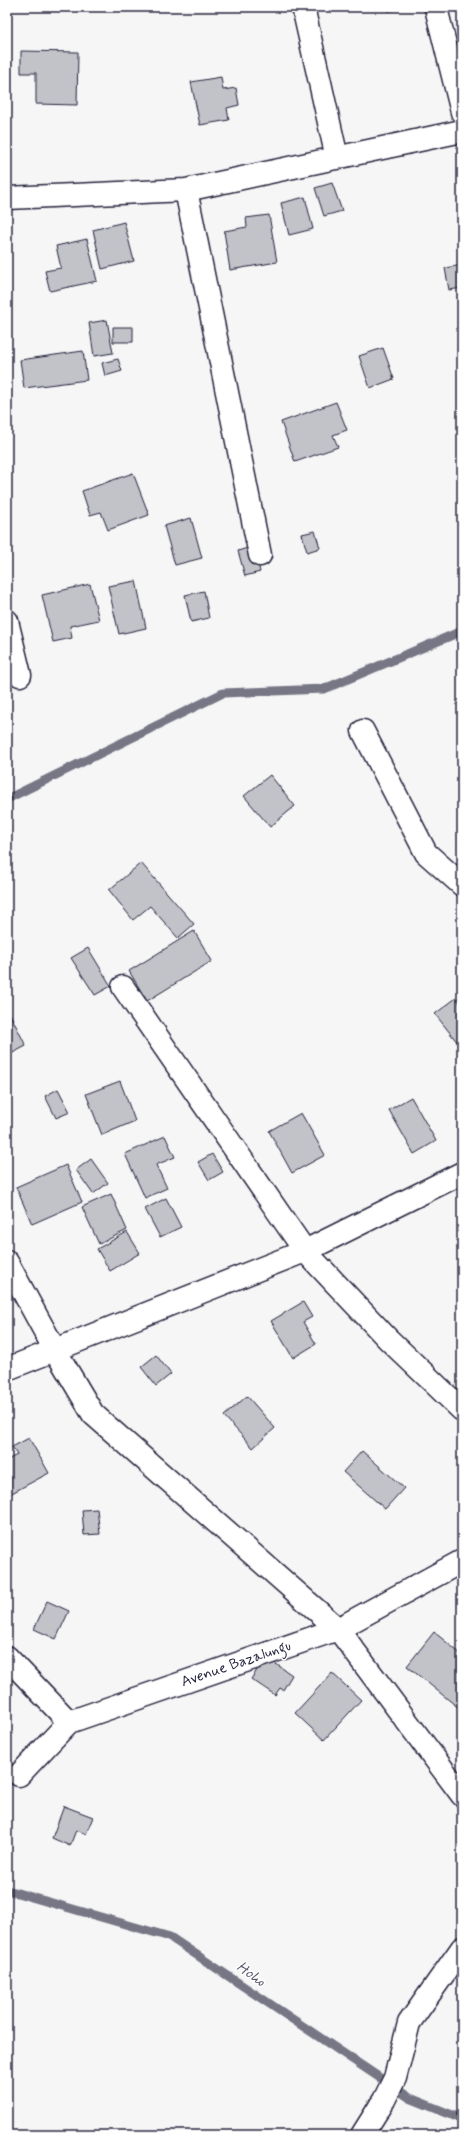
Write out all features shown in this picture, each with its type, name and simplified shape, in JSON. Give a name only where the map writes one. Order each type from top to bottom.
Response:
[{"type":"street","points":[[303,7],[337,158]]},
{"type":"street","points":[[438,7],[436,8],[462,112]]},
{"type":"street","points":[[7,198],[186,190],[462,131]]},
{"type":"street","points":[[186,190],[260,555]]},
{"type":"street","points":[[7,621],[20,675]]},
{"type":"street","points":[[363,731],[426,853],[462,886]]},
{"type":"street","points":[[123,988],[306,1251],[388,1338],[462,1410]]},
{"type":"street","points":[[7,1370],[306,1251],[462,1173]]},
{"type":"street","points":[[7,1262],[55,1350],[93,1414],[338,1629],[462,1795]]},
{"type":"street","name":"Avenue Bazalungu","points":[[20,1775],[69,1722],[338,1629],[462,1561]]},
{"type":"street","points":[[7,1657],[69,1722]]},
{"type":"street","points":[[362,2135],[384,2100],[395,2078],[409,2024],[462,1948]]},
{"type":"building","points":[[387,7],[410,7],[388,11]]},
{"type":"building","points":[[21,51],[78,52],[77,105],[36,104],[36,73],[21,73]]},
{"type":"building","points":[[221,77],[223,90],[236,88],[239,105],[227,108],[229,120],[200,125],[191,82]]},
{"type":"building","points":[[332,183],[342,211],[324,216],[315,188]]},
{"type":"building","points":[[305,197],[313,229],[289,235],[281,203]]},
{"type":"building","points":[[269,215],[277,262],[230,270],[224,231],[247,227],[246,218]]},
{"type":"building","points":[[124,222],[134,261],[102,269],[93,230]]},
{"type":"building","points":[[87,239],[97,281],[50,291],[45,271],[61,268],[56,246]]},
{"type":"building","points":[[462,265],[462,288],[449,290],[445,268]]},
{"type":"building","points":[[107,320],[113,353],[94,356],[89,323]]},
{"type":"building","points":[[113,327],[133,327],[133,342],[113,342]]},
{"type":"building","points":[[383,348],[394,379],[370,388],[359,356]]},
{"type":"building","points":[[83,351],[87,380],[24,388],[20,360]]},
{"type":"building","points":[[118,359],[122,371],[105,376],[102,363]]},
{"type":"building","points":[[336,402],[347,430],[333,435],[338,447],[295,462],[281,422]]},
{"type":"building","points":[[133,473],[149,515],[108,530],[101,512],[90,515],[82,491]]},
{"type":"building","points":[[191,518],[202,558],[175,565],[164,526]]},
{"type":"building","points":[[315,531],[320,548],[307,552],[302,534]]},
{"type":"building","points":[[254,546],[260,572],[245,576],[238,551]]},
{"type":"building","points":[[136,581],[146,628],[119,634],[108,586]]},
{"type":"building","points":[[90,584],[99,620],[70,626],[72,638],[53,642],[42,595]]},
{"type":"building","points":[[204,591],[209,618],[191,622],[185,595]]},
{"type":"building","points":[[270,775],[295,806],[270,827],[244,796]]},
{"type":"building","points":[[141,863],[194,924],[178,938],[150,906],[133,920],[109,890]]},
{"type":"building","points":[[194,931],[212,961],[147,1001],[129,971]]},
{"type":"building","points":[[88,948],[111,986],[95,995],[71,958]]},
{"type":"building","points":[[456,998],[462,1006],[462,1040],[458,1043],[435,1014]]},
{"type":"building","points":[[10,1014],[26,1046],[7,1056],[7,1015]]},
{"type":"building","points":[[120,1081],[135,1121],[102,1135],[86,1094]]},
{"type":"building","points":[[58,1089],[70,1112],[56,1118],[45,1096]]},
{"type":"building","points":[[411,1097],[436,1141],[414,1154],[389,1110]]},
{"type":"building","points":[[301,1113],[325,1155],[292,1173],[269,1131]]},
{"type":"building","points":[[165,1136],[175,1157],[156,1165],[167,1188],[145,1198],[125,1154]]},
{"type":"building","points":[[212,1154],[223,1172],[209,1180],[198,1162]]},
{"type":"building","points":[[91,1159],[108,1183],[93,1194],[76,1170]]},
{"type":"building","points":[[66,1165],[82,1202],[32,1224],[16,1187]]},
{"type":"building","points":[[111,1194],[127,1230],[99,1244],[82,1207]]},
{"type":"building","points":[[166,1198],[181,1227],[160,1237],[145,1209]]},
{"type":"building","points":[[127,1232],[140,1253],[110,1271],[97,1249]]},
{"type":"building","points":[[303,1302],[312,1317],[303,1322],[316,1344],[293,1358],[271,1321]]},
{"type":"building","points":[[156,1355],[171,1374],[156,1386],[141,1367]]},
{"type":"building","points":[[247,1396],[275,1428],[253,1448],[224,1416]]},
{"type":"building","points":[[29,1438],[49,1473],[10,1494],[7,1487],[7,1460],[17,1455],[12,1447]]},
{"type":"building","points":[[362,1451],[404,1488],[385,1509],[343,1472]]},
{"type":"building","points":[[97,1509],[100,1534],[84,1535],[82,1510]]},
{"type":"building","points":[[47,1601],[69,1611],[56,1639],[34,1629]]},
{"type":"building","points":[[434,1632],[462,1655],[462,1707],[460,1709],[407,1666]]},
{"type":"building","points":[[266,1657],[292,1675],[283,1690],[280,1688],[275,1695],[251,1679]]},
{"type":"building","points":[[332,1673],[361,1700],[324,1740],[295,1713]]},
{"type":"building","points":[[64,1806],[93,1817],[86,1834],[76,1830],[70,1846],[52,1838]]},
{"type":"waterway","points":[[7,799],[223,693],[324,689],[462,631]]},
{"type":"waterway","name":"Hoho","points":[[7,1890],[170,1937],[410,2098],[462,2119]]}]
